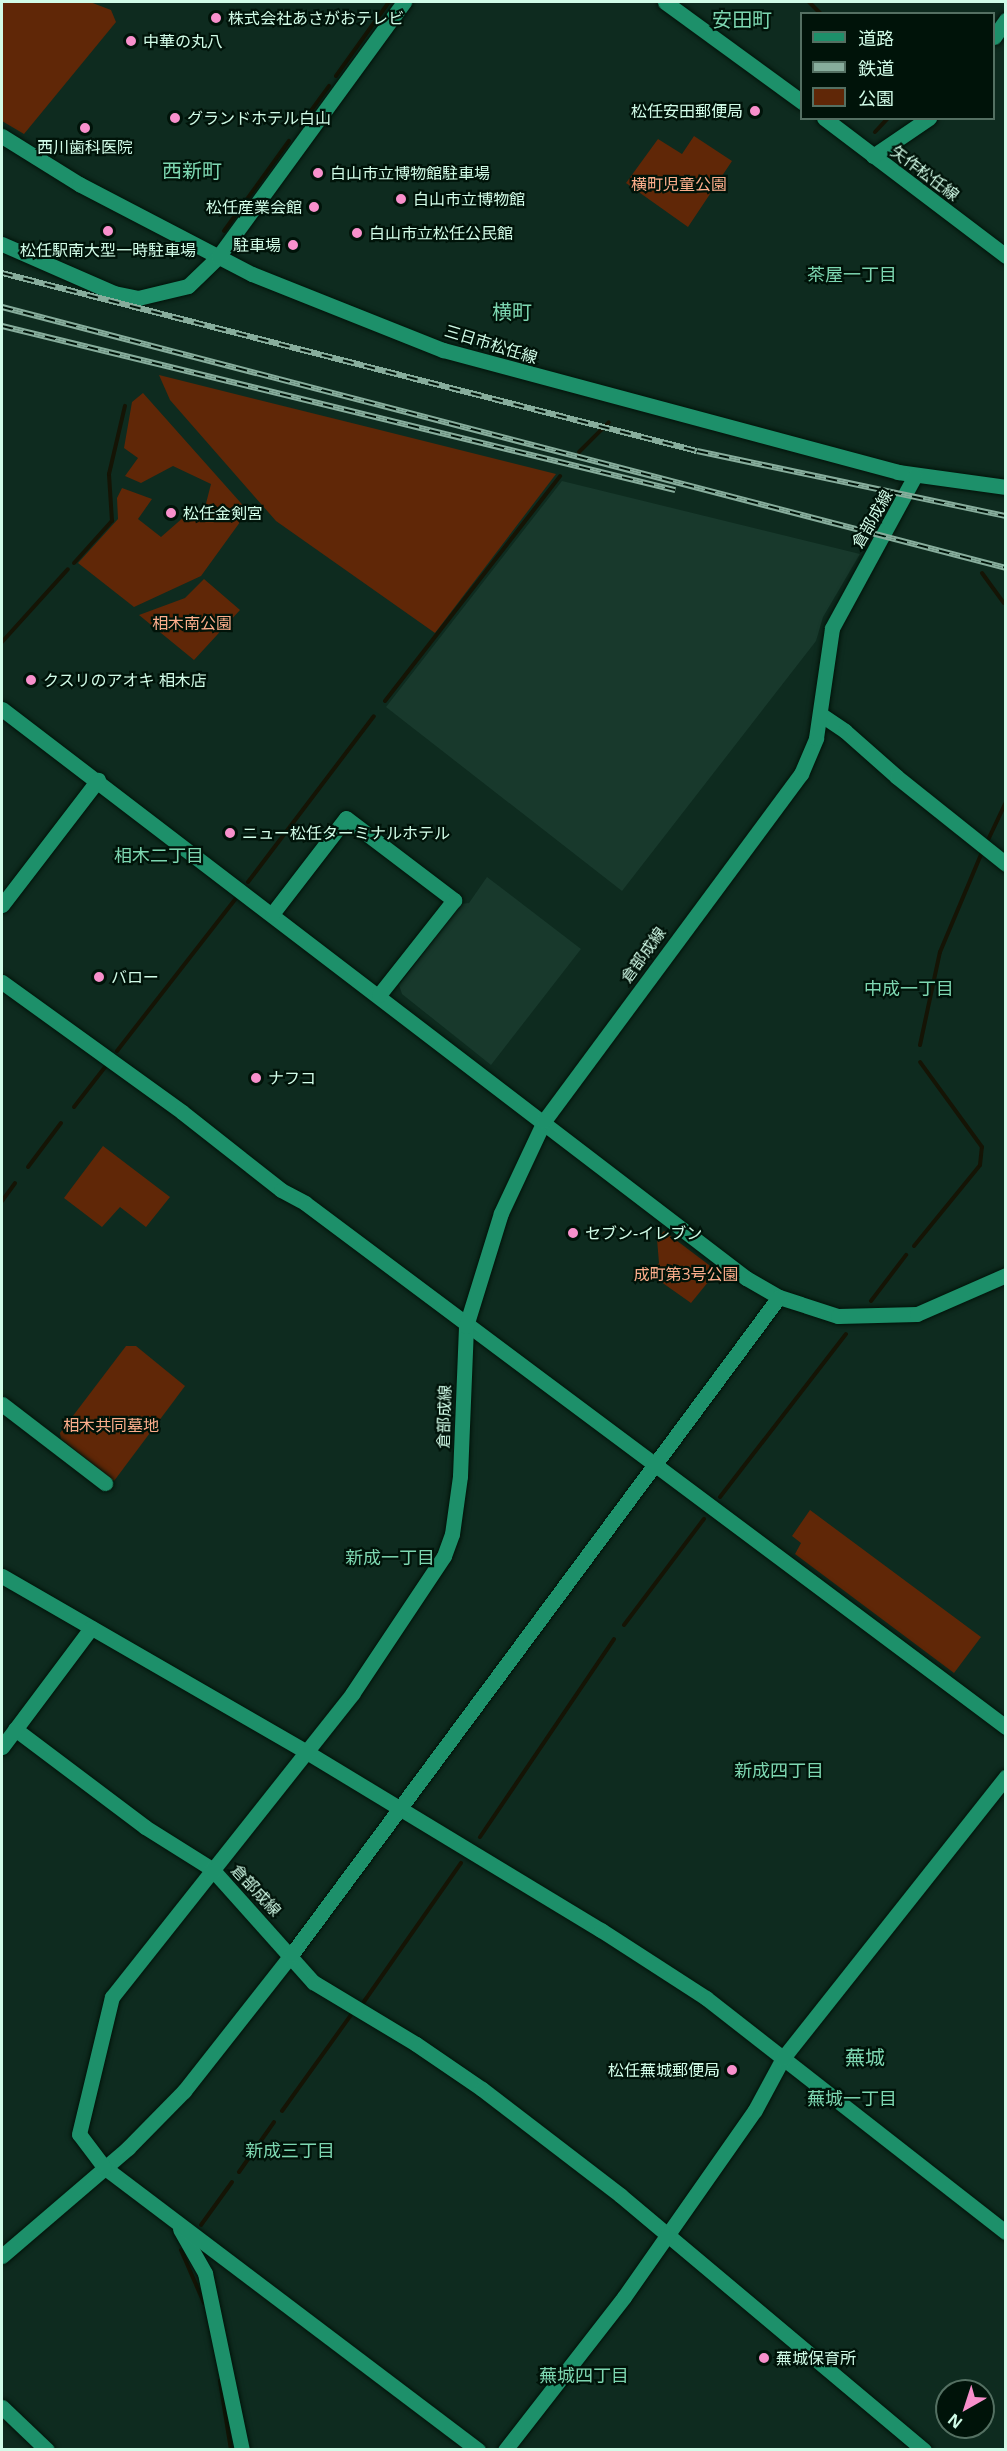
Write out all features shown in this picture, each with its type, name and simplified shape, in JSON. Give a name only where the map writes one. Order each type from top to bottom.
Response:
[{"type":"street","points":[[2,244],[74,278],[138,298],[188,286],[218,257],[404,2]]},
{"type":"street","points":[[665,2],[800,101]]},
{"type":"street","points":[[995,34],[1005,20]]},
{"type":"street","name":"矢作松任線","points":[[827,120],[1005,255]]},
{"type":"street","points":[[873,156],[926,120]]},
{"type":"street","name":"三日市松任線","points":[[2,136],[79,184],[218,257],[296,293],[443,350],[915,476],[1005,487]]},
{"type":"street","name":"倉部成線","points":[[915,476],[832,628],[816,738],[801,774],[544,1121],[501,1214],[466,1326],[460,1476],[452,1534],[444,1556],[352,1694],[212,1869],[313,1982],[416,2044],[482,2089],[667,2236],[924,2450]]},
{"type":"street","points":[[2,709],[544,1121],[746,1278],[778,1298],[838,1316],[917,1314],[1005,1275]]},
{"type":"street","points":[[820,714],[845,730],[897,777],[1005,864]]},
{"type":"street","points":[[2,905],[98,780]]},
{"type":"street","points":[[272,914],[346,818],[454,900],[379,995]]},
{"type":"street","points":[[2,982],[57,1023],[66,1025],[97,1054],[103,1054],[182,1112],[224,1147],[305,1203],[466,1326],[1005,1727]]},
{"type":"street","points":[[2,2256],[105,2167],[184,2091],[291,1955],[778,1298]]},
{"type":"street","points":[[2,1404],[105,1483]]},
{"type":"street","points":[[2,1576],[305,1752],[601,1930],[706,1998],[1005,2232]]},
{"type":"street","points":[[2,1747],[91,1628]]},
{"type":"street","points":[[15,1730],[145,1827],[212,1869],[112,1997],[79,2134],[105,2167],[478,2450]]},
{"type":"street","points":[[505,2450],[667,2236],[755,2110],[783,2058],[1005,1777]]},
{"type":"street","points":[[173,2219],[205,2273],[242,2450]]},
{"type":"street","points":[[2,2407],[47,2450]]},
{"type":"shaded area","points":[[562,481],[860,554],[823,617],[816,641],[622,891],[386,707]]},
{"type":"shaded area","points":[[487,877],[581,949],[491,1065],[402,994],[399,985],[460,904],[469,903]]},
{"type":"green space","points":[[2,2],[90,2],[111,10],[116,22],[24,134],[2,121]]},
{"type":"green space","name":"横町児童公園","points":[[694,136],[732,161],[688,227],[626,183],[658,139],[682,154]]},
{"type":"green space","points":[[159,375],[556,474],[435,633],[276,521],[170,400]]},
{"type":"green space","points":[[143,393],[248,511],[201,576],[134,607],[78,563],[118,519],[117,498],[122,488],[152,499],[138,519],[161,537],[185,516],[202,519],[211,484],[173,466],[141,483],[125,476],[138,458],[124,448],[132,402]]},
{"type":"green space","name":"相木南公園","points":[[204,579],[240,610],[194,660],[139,615],[185,598]]},
{"type":"green space","points":[[103,1146],[170,1197],[146,1227],[120,1207],[102,1227],[64,1198]]},
{"type":"green space","name":"成町第3号公園","points":[[664,1231],[717,1271],[691,1303],[650,1274],[659,1263],[657,1239]]},
{"type":"green space","name":"相木共同墓地","points":[[126,1346],[136,1346],[185,1386],[114,1481],[61,1439],[60,1433]]},
{"type":"green space","points":[[810,1510],[981,1637],[954,1673],[795,1554],[801,1543],[792,1536]]},
{"type":"waterway","points":[[336,76],[389,2]]},
{"type":"waterway","points":[[809,2],[819,12]]},
{"type":"waterway","points":[[305,119],[329,86]]},
{"type":"waterway","points":[[875,132],[886,120]]},
{"type":"waterway","points":[[224,231],[289,141]]},
{"type":"waterway","points":[[74,563],[112,521],[109,474],[125,406]]},
{"type":"waterway","points":[[579,452],[609,422]]},
{"type":"waterway","points":[[385,701],[560,476]]},
{"type":"waterway","points":[[1003,516],[1006,512]]},
{"type":"waterway","points":[[2,642],[68,569]]},
{"type":"waterway","points":[[982,573],[1004,603]]},
{"type":"waterway","points":[[248,882],[374,716]]},
{"type":"waterway","points":[[988,840],[1006,802]]},
{"type":"waterway","points":[[920,1045],[940,952],[982,852]]},
{"type":"waterway","points":[[117,1051],[236,898]]},
{"type":"waterway","points":[[914,1246],[980,1165],[982,1147],[920,1062]]},
{"type":"waterway","points":[[74,1107],[105,1067]]},
{"type":"waterway","points":[[28,1167],[61,1123]]},
{"type":"waterway","points":[[2,1201],[15,1183]]},
{"type":"waterway","points":[[871,1301],[906,1255]]},
{"type":"waterway","points":[[720,1497],[846,1334]]},
{"type":"waterway","points":[[624,1625],[704,1519]]},
{"type":"waterway","points":[[480,1837],[614,1639]]},
{"type":"waterway","points":[[363,2003],[461,1863]]},
{"type":"waterway","points":[[282,2111],[351,2015]]},
{"type":"waterway","points":[[239,2172],[274,2122]]},
{"type":"waterway","points":[[201,2225],[232,2182]]},
{"type":"waterway","points":[[181,2250],[204,2303]]},
{"type":"waterway","points":[[220,2381],[231,2450]]},
{"type":"railway","points":[[2,273],[697,451],[1006,516]]},
{"type":"railway","points":[[2,307],[1006,568]]},
{"type":"railway","points":[[2,326],[675,490]]},
{"type":"place","name":"株式会社あさがおテレビ","points":[[216,18]]},
{"type":"place","name":"中華の丸八","points":[[131,41]]},
{"type":"place","name":"松任安田郵便局","points":[[755,111]]},
{"type":"place","name":"グランドホテル白山","points":[[175,118]]},
{"type":"place","name":"西川歯科医院","points":[[85,128]]},
{"type":"place","name":"白山市立博物館駐車場","points":[[318,173]]},
{"type":"place","name":"白山市立博物館","points":[[401,199]]},
{"type":"place","name":"松任産業会館","points":[[314,207]]},
{"type":"place","name":"松任駅南大型一時駐車場","points":[[108,231]]},
{"type":"place","name":"白山市立松任公民館","points":[[357,233]]},
{"type":"place","name":"駐車場","points":[[293,245]]},
{"type":"place","name":"松任金剣宮","points":[[171,513]]},
{"type":"place","name":"クスリのアオキ 相木店","points":[[31,680]]},
{"type":"place","name":"ニュー松任ターミナルホテル","points":[[230,833]]},
{"type":"place","name":"バロー","points":[[99,977]]},
{"type":"place","name":"ナフコ","points":[[256,1078]]},
{"type":"place","name":"セブン-イレブン","points":[[573,1233]]},
{"type":"place","name":"松任蕪城郵便局","points":[[732,2070]]},
{"type":"place","name":"蕪城保育所","points":[[764,2358]]},
{"type":"district","name":"安田町","points":[[742,19]]},
{"type":"district","name":"西新町","points":[[192,170]]},
{"type":"district","name":"茶屋一丁目","points":[[852,274]]},
{"type":"district","name":"横町","points":[[512,311]]},
{"type":"district","name":"相木二丁目","points":[[159,855]]},
{"type":"district","name":"中成一丁目","points":[[909,988]]},
{"type":"district","name":"新成一丁目","points":[[390,1557]]},
{"type":"district","name":"新成四丁目","points":[[779,1770]]},
{"type":"district","name":"蕪城","points":[[865,2057]]},
{"type":"district","name":"蕪城一丁目","points":[[852,2098]]},
{"type":"district","name":"新成三丁目","points":[[290,2150]]},
{"type":"district","name":"蕪城四丁目","points":[[584,2375]]}]
